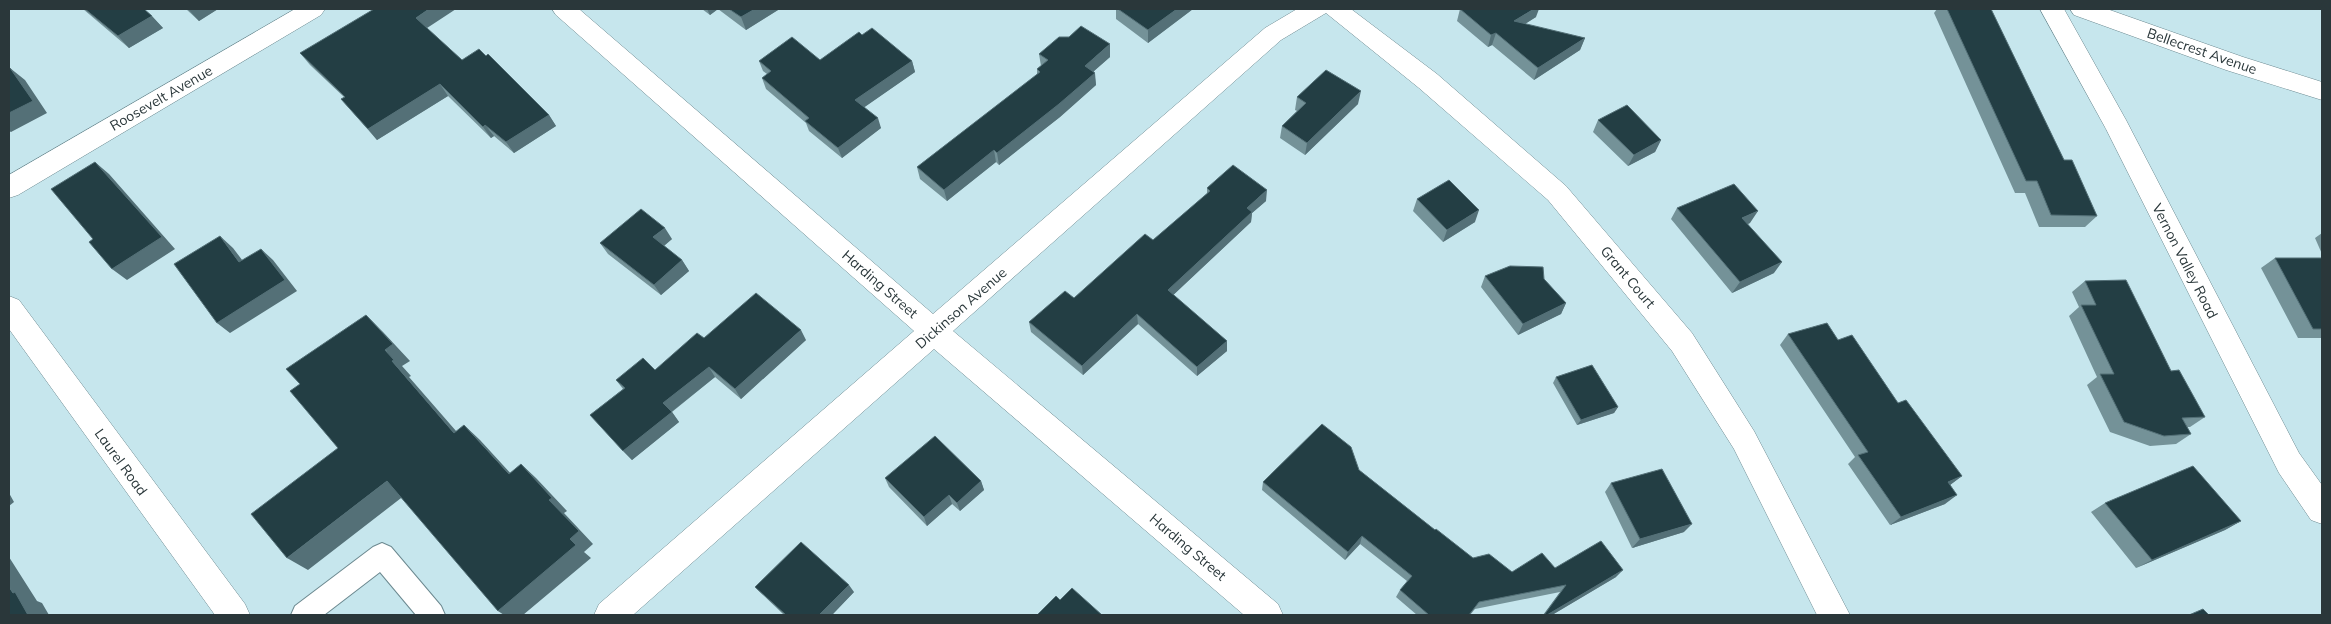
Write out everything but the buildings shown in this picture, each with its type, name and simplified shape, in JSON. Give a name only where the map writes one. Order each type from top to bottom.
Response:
[{"type":"street","name":"Roosevelt Avenue","points":[[9,188],[313,9]]},
{"type":"street","name":"Harding Street","points":[[564,9],[934,332],[1267,615]]},
{"type":"street","name":"Dickinson Avenue","points":[[610,615],[1273,34],[1316,9]]},
{"type":"street","name":"Grant Court","points":[[1335,9],[1428,81],[1557,193],[1682,342],[1744,440],[1834,615]]},
{"type":"street","name":"Vernon Valley Road","points":[[2052,9],[2121,136],[2289,463],[2322,510]]},
{"type":"street","name":"Bellecrest Avenue","points":[[2082,9],[2235,64],[2322,91]]},
{"type":"street","name":"Laurel Road","points":[[9,308],[234,615]]},
{"type":"lane","points":[[304,615],[382,555],[432,615]]}]
